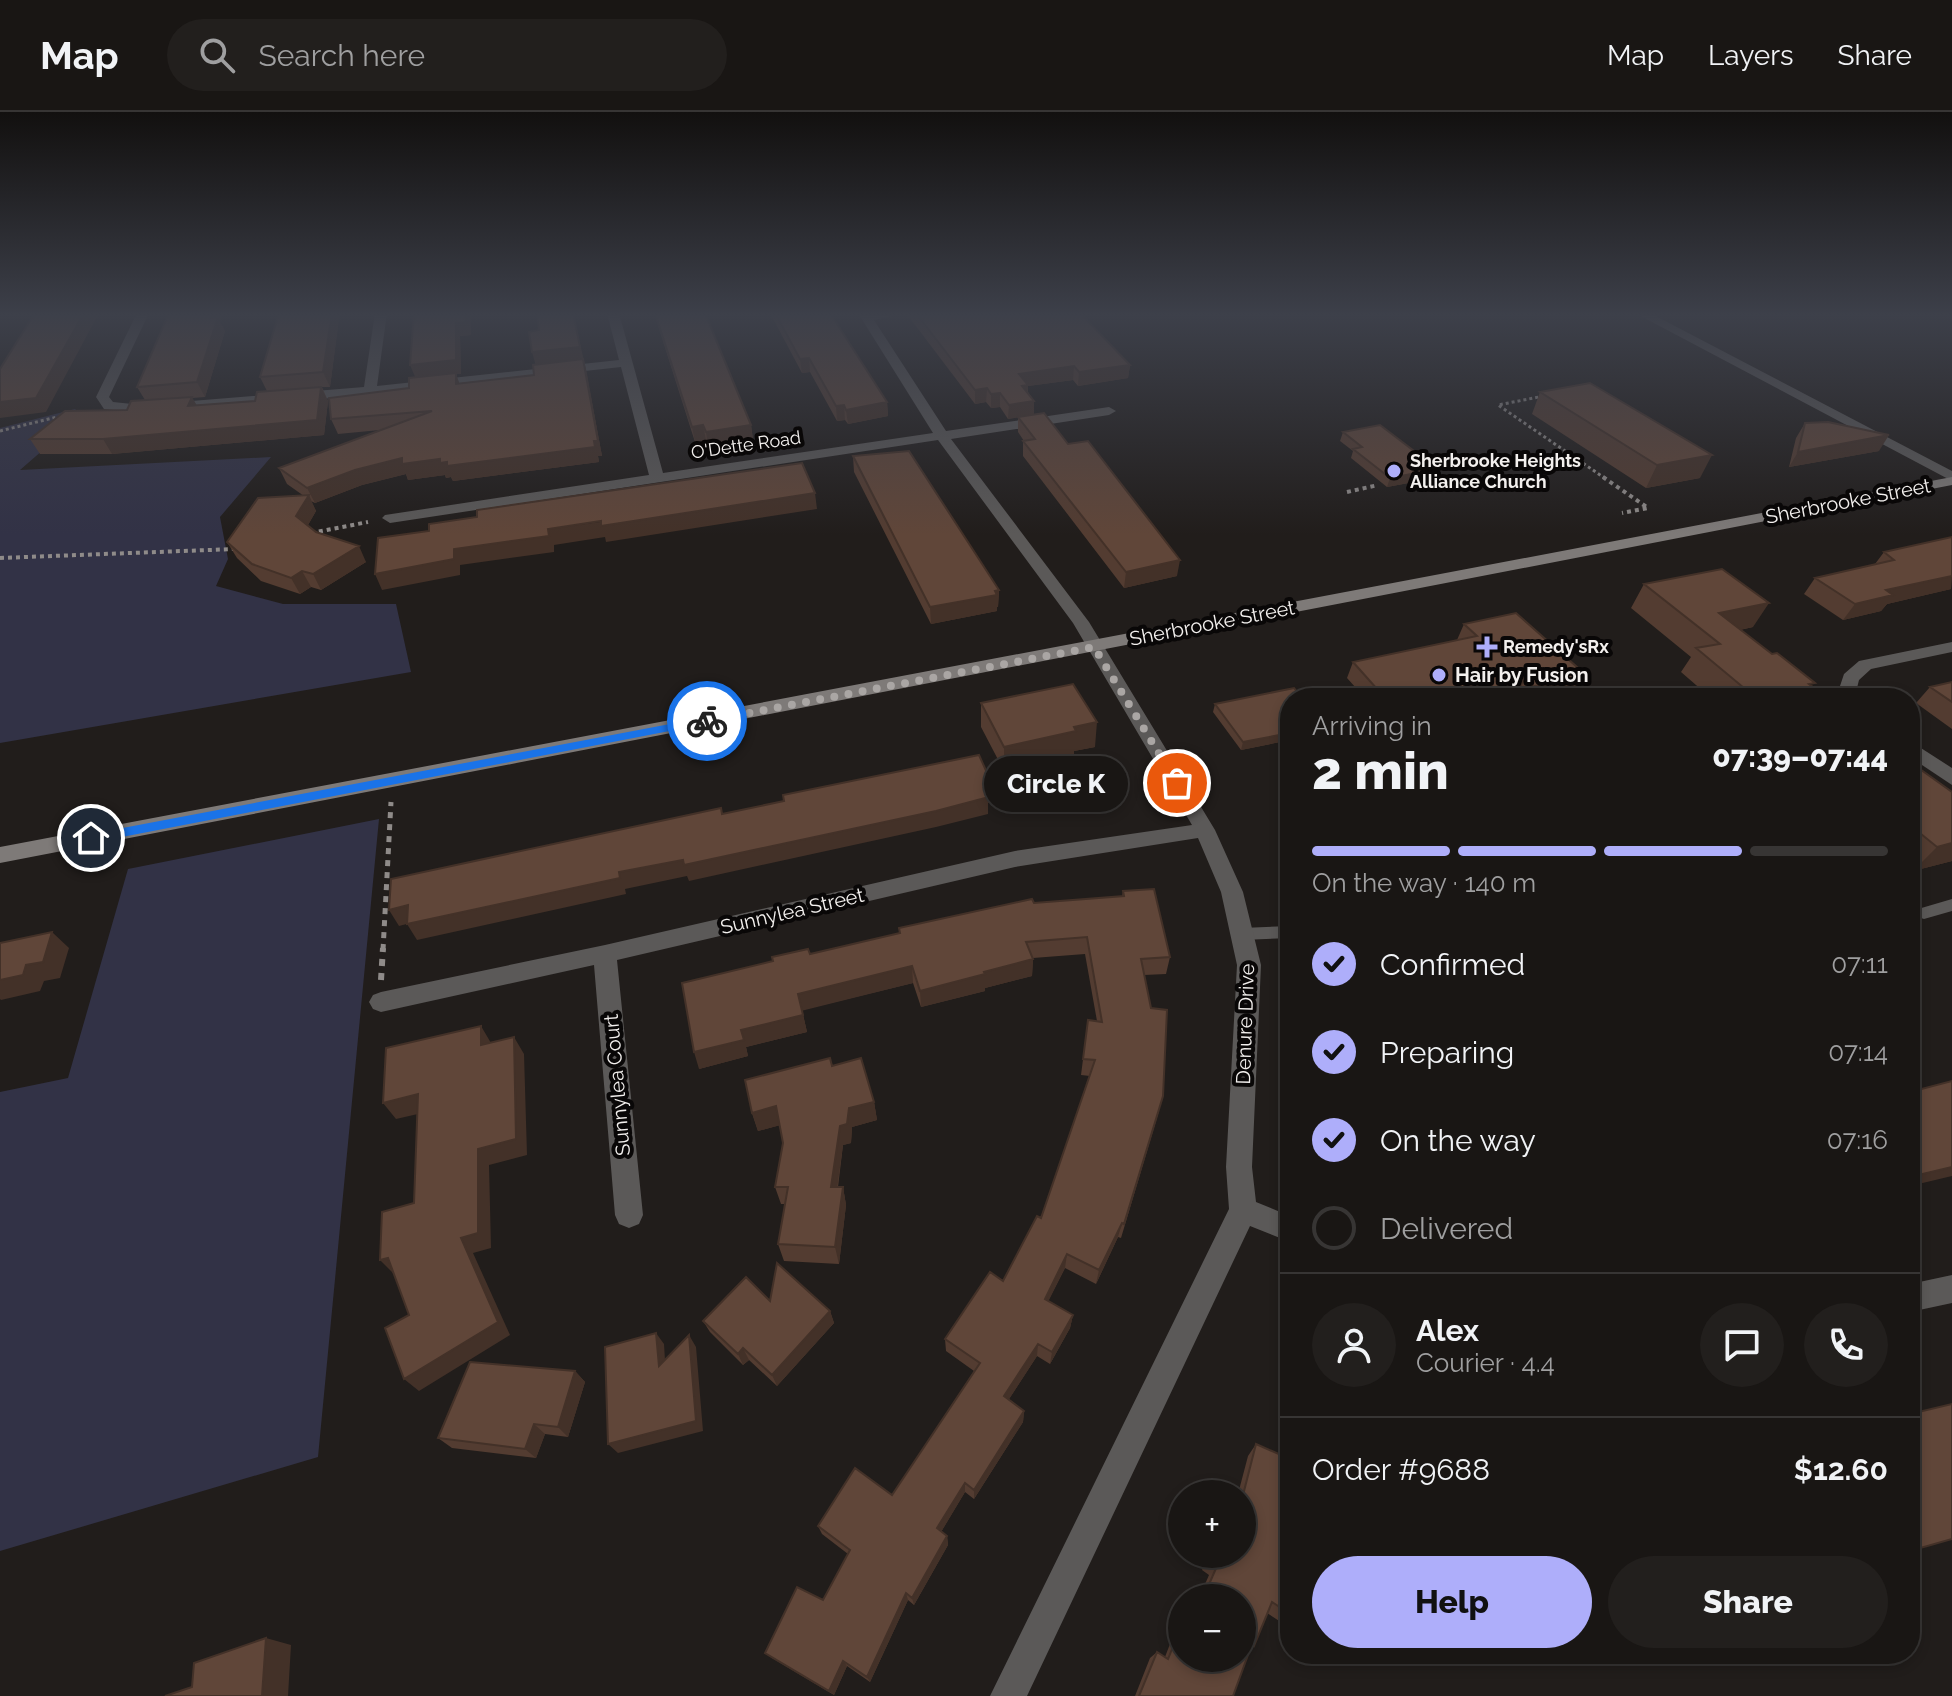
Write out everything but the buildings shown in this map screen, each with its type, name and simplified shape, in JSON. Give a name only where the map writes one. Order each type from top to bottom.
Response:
[{"type":"main road","name":"Sherbrooke Street","points":[[0,855],[1094,647],[1952,479]]},
{"type":"street","points":[[107,387],[102,397],[106,404],[123,409],[418,387]]},
{"type":"street","points":[[370,391],[371,387]]},
{"type":"street","points":[[632,387],[657,479]]},
{"type":"street","name":"Denure Drive","points":[[911,387],[942,436],[1081,622],[1205,830],[1232,892],[1249,965],[1239,1167],[1243,1210]]},
{"type":"street","points":[[1779,387],[1952,479]]},
{"type":"street","name":"O'Dette Road","points":[[390,518],[1109,411]]},
{"type":"street","points":[[1848,688],[1850,678],[1865,665],[1952,647]]},
{"type":"street","points":[[1920,754],[1952,778]]},
{"type":"street","name":"Sunnylea Street","points":[[381,1002],[605,954],[1015,859],[1205,830]]},
{"type":"street","name":"Sunnylea Court","points":[[605,954],[629,1215]]},
{"type":"street","points":[[1008,1696],[1243,1210],[1280,1225]]},
{"type":"street","points":[[1920,1296],[1952,1289]]},
{"type":"lane","points":[[1924,913],[1952,905]]},
{"type":"lane","points":[[1242,934],[1280,932]]},
{"type":"path","points":[[1548,393],[1542,397],[1498,405],[1648,508],[1622,513]]},
{"type":"path","points":[[0,431],[106,404]]},
{"type":"path","points":[[1545,459],[1571,454]]},
{"type":"path","points":[[1347,492],[1378,485]]},
{"type":"path","points":[[309,533],[390,518]]},
{"type":"path","points":[[0,558],[236,549]]},
{"type":"path","points":[[381,1002],[393,781]]},
{"type":"shaded area","points":[[75,409],[82,416],[20,470],[271,457],[220,517],[228,559],[216,586],[283,604],[396,604],[411,672],[0,743],[0,428]]},
{"type":"shaded area","points":[[379,819],[318,1457],[0,1551],[0,1092],[68,1078],[128,869]]},
{"type":"way so far","points":[[707,721],[1094,647],[1177,783]]},
{"type":"place","name":"Sherbrooke Heights Alliance Church","points":[[1394,471]]},
{"type":"place","name":"Remedy'sRx","points":[[1487,647]]},
{"type":"place","name":"Hair by Fusion","points":[[1439,675]]},
{"type":"place","name":"Circle K","points":[[1177,783]]},
{"type":"route","points":[[91,838],[707,721]]}]
